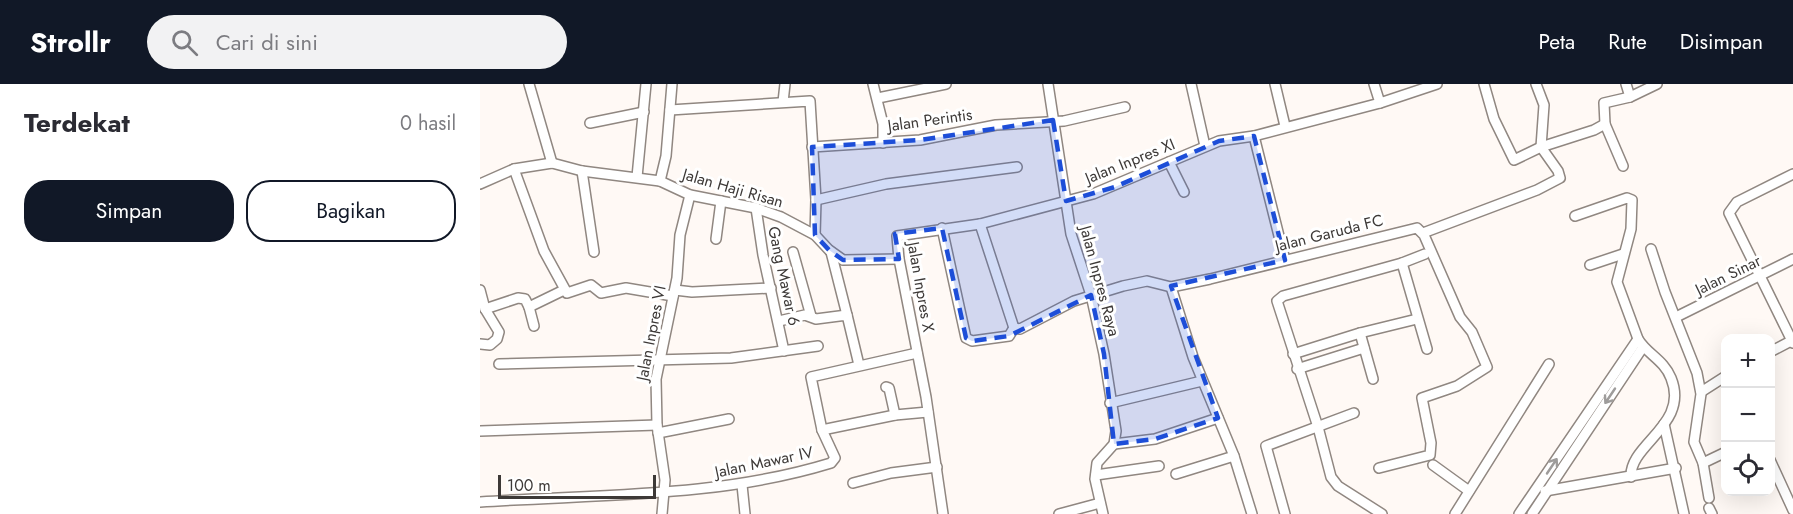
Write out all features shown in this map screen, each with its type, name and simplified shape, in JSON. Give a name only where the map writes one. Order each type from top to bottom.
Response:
[{"type":"street","points":[[529,84],[552,163]]},
{"type":"street","points":[[637,177],[646,84]]},
{"type":"street","points":[[660,181],[666,156],[672,84]]},
{"type":"street","points":[[783,102],[785,84]]},
{"type":"street","points":[[873,84],[883,123],[883,143]]},
{"type":"street","points":[[878,98],[946,84]]},
{"type":"street","name":"Jalan Inpres Raya","points":[[1048,84],[1071,234],[1091,296],[1104,354],[1116,431],[1114,444]]},
{"type":"street","points":[[1191,84],[1205,146]]},
{"type":"street","points":[[1275,84],[1286,126]]},
{"type":"street","points":[[1374,84],[1380,103]]},
{"type":"street","name":"Jalan Inpres XI","points":[[1066,201],[1114,187],[1219,141],[1254,136],[1380,103],[1437,84]]},
{"type":"street","points":[[1485,84],[1494,119],[1513,159],[1605,124]]},
{"type":"street","points":[[1379,468],[1430,455],[1431,442],[1422,398],[1457,386],[1485,369],[1487,363],[1472,332],[1460,317],[1423,233],[1560,178],[1558,171],[1541,147],[1544,105],[1536,84]]},
{"type":"street","points":[[1626,84],[1630,97]]},
{"type":"street","points":[[1623,166],[1605,124],[1604,103],[1630,97],[1657,84]]},
{"type":"street","points":[[670,110],[810,101],[816,200],[815,235]]},
{"type":"street","name":"Jalan Perintis","points":[[812,147],[920,140],[996,125],[1064,121],[1125,107]]},
{"type":"street","points":[[590,123],[644,112]]},
{"type":"street","points":[[1254,136],[1286,260]]},
{"type":"street","points":[[1169,162],[1184,192]]},
{"type":"street","name":"Jalan Haji Risan","points":[[481,179],[513,169],[552,163],[582,171],[660,181],[690,195],[756,208],[815,235],[831,252]]},
{"type":"street","points":[[816,200],[886,184],[1017,167]]},
{"type":"street","points":[[513,169],[544,251],[564,290],[569,293],[591,285],[601,293],[626,288],[674,293],[771,288]]},
{"type":"street","points":[[582,171],[594,252]]},
{"type":"street","points":[[1775,350],[1793,342],[1730,218],[1730,210],[1737,202],[1793,174]]},
{"type":"street","name":"Jalan Inpres VI","points":[[662,514],[665,492],[655,392],[659,360],[674,293],[681,235],[690,195]]},
{"type":"street","points":[[1575,216],[1630,197],[1632,203],[1631,229],[1617,282],[1641,343],[1662,363],[1673,384],[1674,404],[1664,424],[1634,464],[1631,477]]},
{"type":"street","points":[[716,238],[721,201]]},
{"type":"street","name":"Jalan Inpres X","points":[[943,514],[937,466],[899,259],[897,236],[980,224],[1066,201]]},
{"type":"street","name":"Gang Mawar 6","points":[[756,208],[784,351]]},
{"type":"street","points":[[980,224],[1014,328]]},
{"type":"street","name":"Jalan Garuda FC","points":[[942,228],[966,338],[972,341],[1009,336],[1014,328],[1020,329],[1074,301],[1147,281],[1171,286],[1286,260],[1412,227],[1418,228],[1423,233]]},
{"type":"street","points":[[1651,249],[1695,366],[1701,392],[1694,442],[1702,464],[1710,507]]},
{"type":"street","points":[[793,252],[811,316]]},
{"type":"street","points":[[831,252],[843,260],[899,259]]},
{"type":"street","points":[[831,252],[859,365]]},
{"type":"street","points":[[1383,514],[1371,511],[1338,486],[1331,477],[1318,427],[1277,305],[1279,298],[1425,254]]},
{"type":"street","points":[[1590,265],[1623,254]]},
{"type":"street","name":"Jalan Sinar","points":[[1676,317],[1793,259]]},
{"type":"street","points":[[1401,263],[1427,349]]},
{"type":"street","points":[[1171,286],[1202,381],[1234,456],[1252,514]]},
{"type":"street","points":[[480,290],[485,309],[499,332],[497,339],[490,345],[480,344]]},
{"type":"street","points":[[529,307],[564,290]]},
{"type":"street","points":[[485,309],[518,298],[525,299],[534,326]]},
{"type":"street","points":[[779,321],[805,315],[816,319],[847,315]]},
{"type":"street","points":[[1293,354],[1359,333],[1417,319]]},
{"type":"street","points":[[1359,333],[1373,379]]},
{"type":"street","points":[[1532,514],[1641,343]]},
{"type":"street","points":[[1519,514],[1641,343]]},
{"type":"street","points":[[499,364],[623,359],[732,358],[818,346]]},
{"type":"street","points":[[1297,369],[1364,348]]},
{"type":"street","points":[[822,430],[811,377],[917,353]]},
{"type":"street","points":[[1455,514],[1549,364]]},
{"type":"street","points":[[1701,392],[1721,379]]},
{"type":"street","points":[[1110,403],[1202,381]]},
{"type":"street","points":[[886,387],[889,388],[895,415]]},
{"type":"street","name":"Jalan Mawar IV","points":[[480,502],[678,493],[742,485],[831,463],[835,458],[834,453],[822,430],[895,415],[928,412]]},
{"type":"street","points":[[1285,514],[1266,446],[1354,413]]},
{"type":"street","points":[[1103,514],[1096,475],[1097,463],[1114,444],[1155,440],[1218,418]]},
{"type":"street","points":[[480,431],[657,429],[729,419]]},
{"type":"street","points":[[1664,424],[1676,468],[1684,514]]},
{"type":"street","points":[[1702,464],[1721,454]]},
{"type":"street","points":[[1176,474],[1234,456]]},
{"type":"street","points":[[1433,465],[1469,491]]},
{"type":"street","points":[[853,483],[937,466]]},
{"type":"street","points":[[1096,475],[1159,466]]},
{"type":"street","points":[[1534,492],[1676,468]]},
{"type":"street","points":[[1775,471],[1793,510]]},
{"type":"street","points":[[742,485],[745,514]]},
{"type":"street","points":[[1059,514],[1100,503]]},
{"type":"highlighted area","points":[[1053,120],[1066,201],[1115,187],[1219,141],[1254,136],[1285,260],[1171,286],[1218,418],[1155,439],[1114,444],[1104,354],[1091,295],[1009,336],[972,341],[966,338],[942,228],[895,234],[899,259],[843,260],[829,250],[815,235],[812,147],[920,140]]}]
